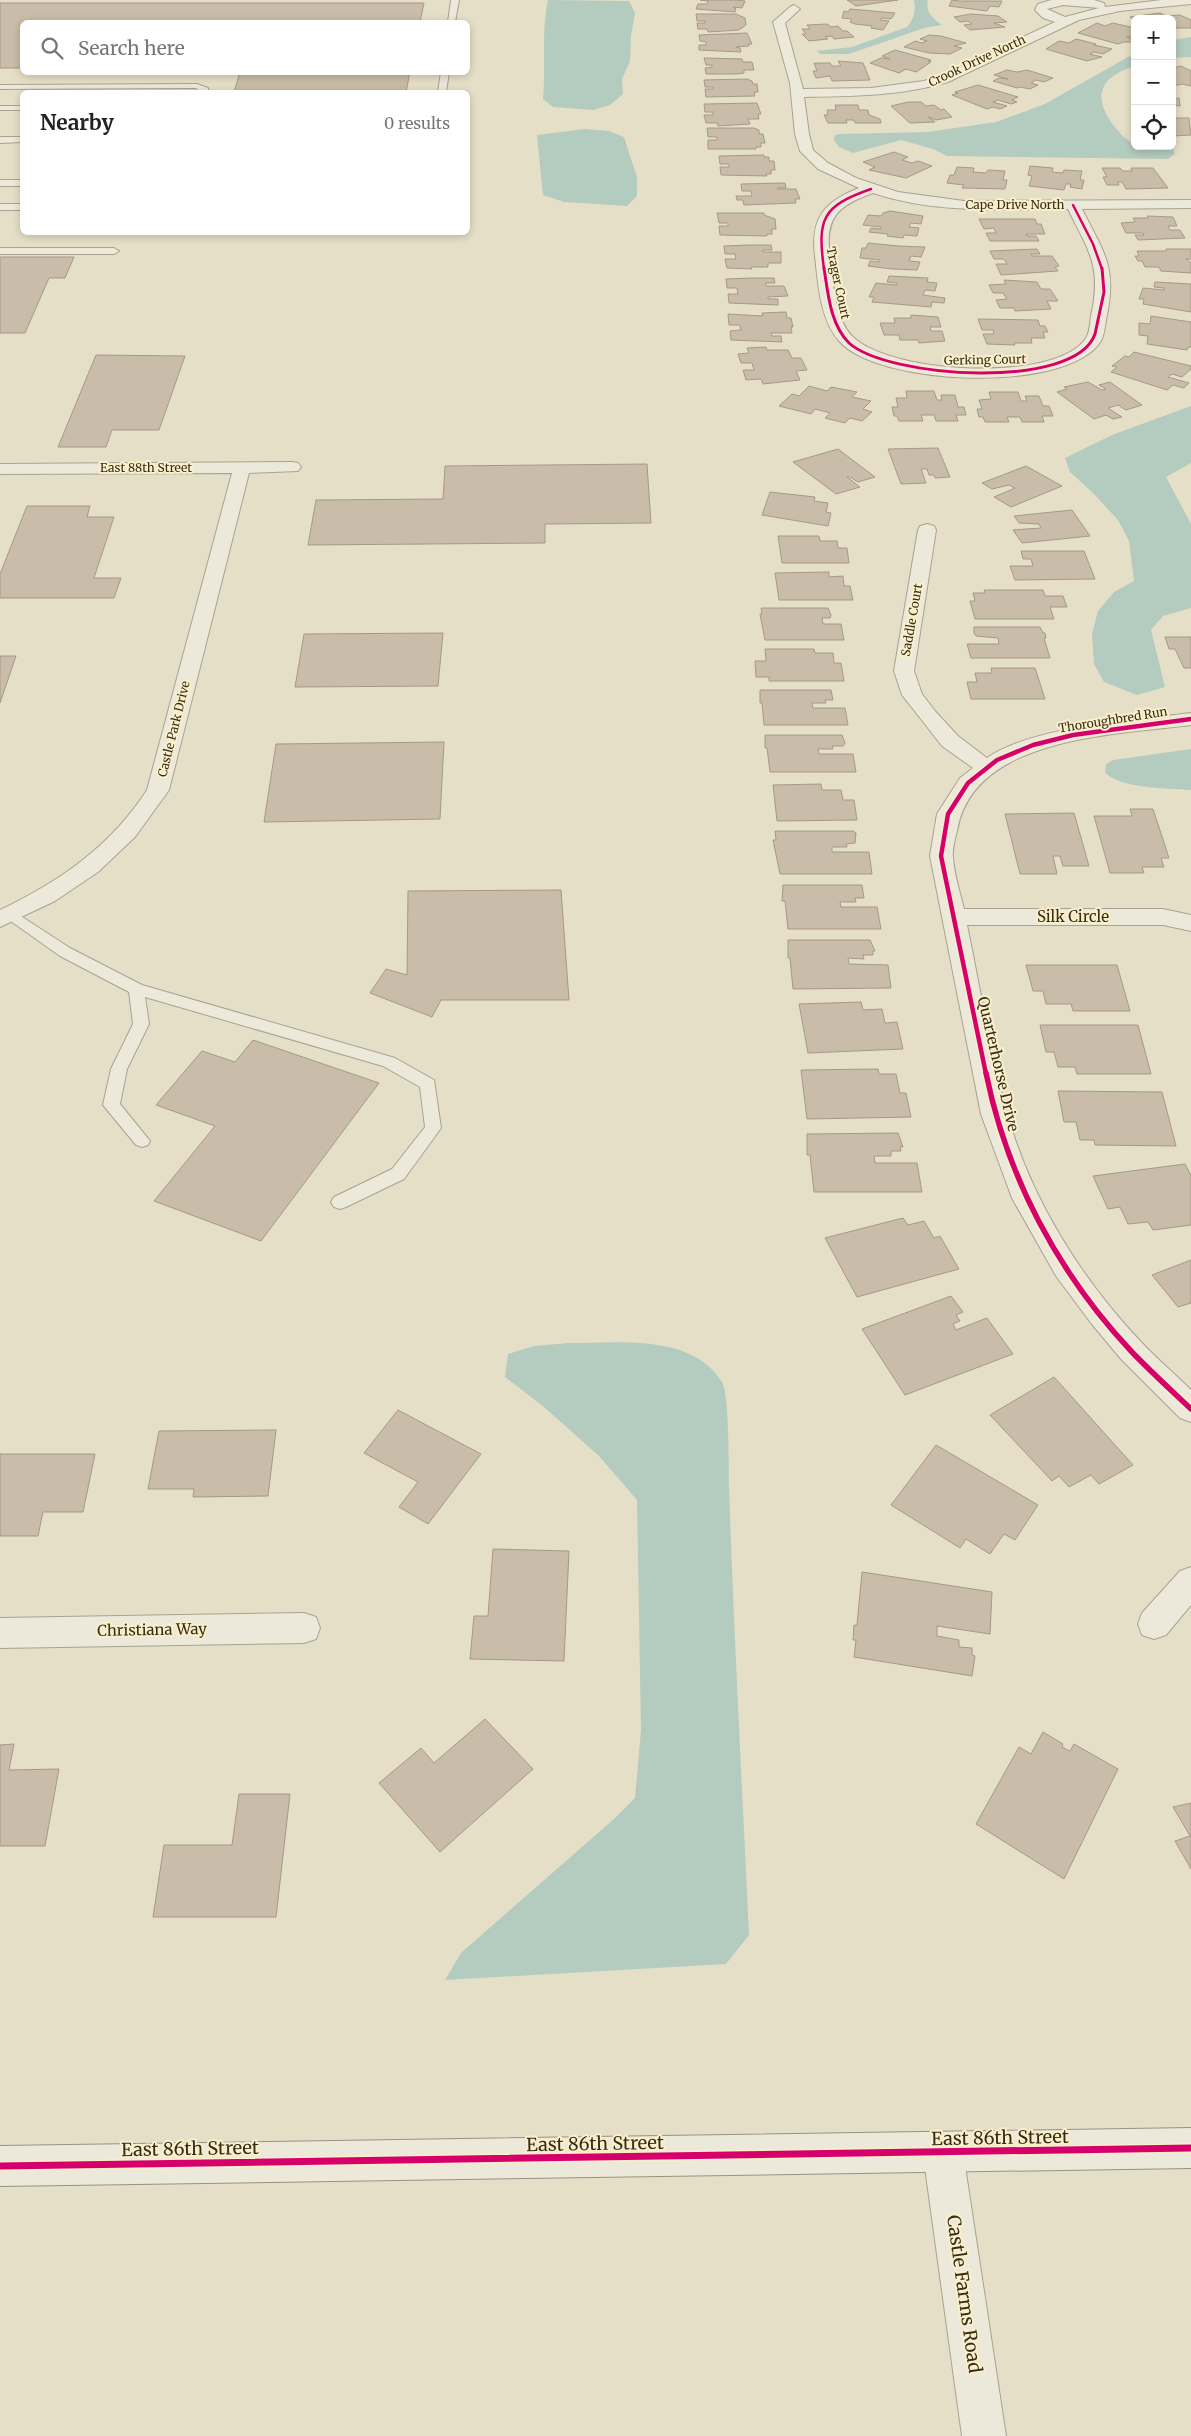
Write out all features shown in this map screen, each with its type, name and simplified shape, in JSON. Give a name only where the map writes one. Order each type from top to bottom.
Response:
[{"type":"street","name":"Crook Drive North","points":[[1064,21],[1045,14],[1041,10],[1042,6],[1053,1],[1076,0],[1108,9]]},
{"type":"street","name":"Crook Drive North","points":[[798,93],[882,92],[926,85],[944,79],[1064,21],[1108,9],[1191,1]]},
{"type":"street","name":"Cape Drive North","points":[[794,9],[779,22],[798,93],[802,134],[809,154],[830,172],[871,189],[914,199],[964,205],[1191,204]]},
{"type":"street","name":"Trager Court","points":[[871,189],[841,203],[828,213],[821,224],[819,241],[836,325],[851,345],[869,354],[899,365],[934,370]]},
{"type":"street","name":"Gerking Court","points":[[934,370],[1014,371],[1038,369],[1074,358],[1088,347],[1094,339],[1104,292],[1104,274],[1073,205]]},
{"type":"street","name":"Castle Park Drive","points":[[5,916],[38,901],[99,861],[135,825],[158,790],[242,467]]},
{"type":"street","name":"East 88th Street","points":[[0,469],[292,467]]},
{"type":"street","name":"Saddle Court","points":[[927,530],[904,671],[912,695],[950,741],[987,768]]},
{"type":"street","name":"Thoroughbred Run","points":[[962,789],[987,768],[1028,746],[1071,735],[1191,719]]},
{"type":"street","name":"Quarterhorse Drive","points":[[962,789],[947,814],[941,843],[942,860],[994,1114],[1014,1171],[1026,1198],[1066,1268],[1131,1351],[1191,1409]]},
{"type":"street","name":"Silk Circle","points":[[954,917],[1155,917],[1191,923]]},
{"type":"street","points":[[1154,1624],[1191,1581]]},
{"type":"street","name":"Christiana Way","points":[[0,1632],[304,1628]]},
{"type":"street","name":"East 86th Street","points":[[0,2166],[1191,2148]]},
{"type":"street","name":"Castle Farms Road","points":[[943,2153],[984,2436]]},
{"type":"lane","points":[[452,20],[455,0]]},
{"type":"lane","points":[[442,90],[445,75]]},
{"type":"lane","points":[[0,87],[197,86],[205,90]]},
{"type":"lane","points":[[0,108],[20,108]]},
{"type":"lane","points":[[0,140],[20,140]]},
{"type":"lane","points":[[0,183],[20,183]]},
{"type":"lane","points":[[0,208],[20,207]]},
{"type":"lane","points":[[0,251],[114,251]]},
{"type":"lane","points":[[5,916],[66,952],[136,989],[389,1062],[428,1084],[433,1128],[398,1174],[340,1202]]},
{"type":"lane","points":[[136,989],[141,1024],[119,1069],[111,1105],[142,1141]]},
{"type":"shaded area","points":[[548,0],[629,1],[635,13],[631,36],[630,61],[622,79],[623,94],[610,105],[593,110],[553,107],[543,99],[545,25]]},
{"type":"shaded area","points":[[914,0],[928,0],[929,12],[942,25],[924,28],[849,54],[820,54],[817,51],[852,47],[907,27],[914,15]]},
{"type":"shaded area","points":[[1191,37],[1191,57],[1176,58],[1176,39]]},
{"type":"shaded area","points":[[1131,55],[1131,68],[1113,76],[1103,89],[1101,97],[1107,116],[1121,134],[1131,142],[1131,150],[1173,150],[1175,154],[1168,159],[947,156],[933,149],[901,140],[853,153],[839,147],[834,140],[835,135],[840,134],[928,132],[996,122],[1045,104]]},
{"type":"shaded area","points":[[585,129],[609,131],[624,137],[637,177],[637,196],[627,206],[564,202],[543,195],[537,135]]},
{"type":"shaded area","points":[[1191,406],[1191,463],[1166,477],[1191,524],[1191,608],[1163,616],[1151,630],[1165,687],[1137,695],[1104,682],[1094,664],[1092,634],[1098,611],[1114,592],[1134,581],[1129,541],[1118,520],[1070,472],[1065,458],[1112,435]]},
{"type":"shaded area","points":[[1191,749],[1191,790],[1134,785],[1113,778],[1105,773],[1106,764],[1113,760]]},
{"type":"shaded area","points":[[631,1342],[673,1348],[692,1355],[709,1366],[722,1382],[726,1400],[728,1432],[733,1599],[749,1935],[726,1964],[445,1980],[461,1953],[614,1819],[635,1798],[641,1730],[637,1500],[599,1456],[544,1407],[505,1377],[508,1354],[534,1346],[569,1343]]},
{"type":"building","points":[[700,0],[745,1],[742,8],[733,7],[736,9],[735,12],[696,9],[698,4],[707,4],[708,1]]},
{"type":"building","points":[[847,0],[898,0],[856,6]]},
{"type":"building","points":[[952,0],[1002,1],[999,7],[990,6],[987,11],[949,6]]},
{"type":"building","points":[[0,3],[424,3],[420,20],[20,20],[20,68],[0,68]]},
{"type":"building","points":[[850,9],[895,13],[891,19],[882,18],[880,20],[889,21],[883,30],[871,28],[872,26],[855,24],[850,22],[852,19],[842,18],[844,11],[848,12]]},
{"type":"building","points":[[1160,13],[1164,15],[1145,15]]},
{"type":"building","points":[[696,14],[736,14],[745,18],[746,25],[739,30],[708,32],[707,29],[698,29],[697,23],[705,23],[705,21],[697,21]]},
{"type":"building","points":[[971,14],[998,16],[1007,22],[994,23],[1005,27],[970,30],[964,25],[972,24],[968,21],[960,22],[954,17]]},
{"type":"building","points":[[1176,15],[1191,20],[1191,28],[1176,28]]},
{"type":"building","points":[[1097,23],[1105,26],[1113,23],[1131,27],[1131,37],[1127,37],[1131,38],[1131,42],[1118,44],[1078,33]]},
{"type":"building","points":[[827,24],[831,27],[838,26],[854,37],[834,39],[832,36],[825,37],[828,39],[809,41],[802,34],[806,34],[802,29],[810,29],[807,25]]},
{"type":"building","points":[[747,33],[752,44],[736,47],[740,48],[741,52],[699,50],[699,45],[706,45],[706,42],[700,41],[699,35]]},
{"type":"building","points":[[929,35],[941,36],[966,43],[954,46],[962,48],[950,54],[929,53],[904,47],[915,41],[922,43],[927,41],[920,39]]},
{"type":"building","points":[[1076,39],[1112,49],[1103,54],[1094,52],[1090,54],[1102,57],[1087,61],[1046,49],[1059,41],[1069,43]]},
{"type":"building","points":[[895,50],[931,60],[928,61],[931,62],[916,72],[906,69],[899,73],[870,63],[881,58],[890,59],[882,56]]},
{"type":"building","points":[[704,58],[742,59],[743,62],[752,62],[754,70],[744,70],[744,73],[737,74],[706,74],[705,68],[712,67],[712,65],[706,65]]},
{"type":"building","points":[[838,61],[863,63],[870,80],[832,81],[830,76],[816,78],[813,71],[817,71],[814,63],[830,63],[832,66],[841,66]]},
{"type":"building","points":[[1181,66],[1191,71],[1191,86],[1182,84],[1176,85],[1176,67]]},
{"type":"building","points":[[1007,70],[1017,72],[1027,70],[1053,78],[1044,82],[1036,80],[1031,83],[1038,85],[1030,89],[1017,88],[993,81],[999,78],[1008,79],[994,75]]},
{"type":"building","points":[[239,75],[409,75],[406,90],[235,90]]},
{"type":"building","points":[[747,79],[752,81],[753,84],[757,84],[758,92],[754,92],[755,96],[706,97],[705,89],[713,89],[713,87],[705,87],[704,80]]},
{"type":"building","points":[[978,85],[1018,97],[1012,100],[1017,102],[1011,104],[998,100],[993,102],[1007,106],[1000,109],[993,107],[987,109],[952,95],[958,93],[955,92]]},
{"type":"building","points":[[1176,98],[1179,98],[1180,106],[1176,106]]},
{"type":"building","points":[[908,102],[921,102],[926,106],[934,105],[941,110],[944,109],[952,117],[936,120],[928,117],[935,122],[910,123],[891,106]]},
{"type":"building","points":[[757,103],[761,114],[758,114],[759,119],[748,119],[750,124],[718,126],[717,123],[706,123],[704,115],[713,115],[713,112],[705,112],[704,104]]},
{"type":"building","points":[[835,105],[858,105],[859,110],[868,110],[869,115],[880,119],[881,123],[855,123],[854,120],[846,120],[847,123],[828,123],[824,115],[828,115],[827,110],[836,110]]},
{"type":"building","points":[[1176,118],[1189,118],[1191,135],[1176,136]]},
{"type":"building","points":[[707,128],[754,128],[759,130],[759,134],[763,134],[765,143],[761,143],[761,147],[756,147],[756,149],[708,149],[708,140],[717,140],[717,137],[708,137]]},
{"type":"building","points":[[894,152],[908,157],[902,160],[912,163],[918,161],[932,166],[906,178],[869,170],[875,167],[863,162]]},
{"type":"building","points":[[764,155],[764,157],[769,157],[769,161],[774,161],[775,170],[771,170],[771,174],[766,174],[767,176],[721,175],[720,167],[729,167],[729,164],[720,164],[719,156]]},
{"type":"building","points":[[1030,166],[1053,168],[1052,172],[1063,173],[1064,170],[1082,171],[1080,180],[1084,180],[1082,189],[1070,187],[1071,184],[1066,184],[1064,190],[1029,186],[1032,176],[1028,175]]},
{"type":"building","points":[[957,167],[974,168],[973,172],[986,173],[988,170],[1005,171],[1003,180],[1007,180],[1005,189],[962,188],[964,185],[947,183],[950,175],[954,175]]},
{"type":"building","points":[[1102,168],[1120,168],[1122,171],[1132,171],[1131,168],[1153,168],[1168,188],[1126,189],[1122,182],[1118,182],[1119,185],[1107,185],[1103,177],[1107,177]]},
{"type":"building","points":[[785,183],[786,188],[777,188],[796,189],[800,199],[795,199],[796,203],[744,205],[743,200],[737,200],[736,196],[752,196],[751,191],[742,191],[741,184]]},
{"type":"building","points":[[890,211],[923,216],[921,224],[911,223],[909,227],[919,228],[917,236],[904,235],[903,238],[887,236],[888,234],[869,232],[871,228],[880,229],[881,227],[863,225],[868,215],[881,216],[883,213]]},
{"type":"building","points":[[717,213],[764,213],[764,215],[775,219],[776,229],[772,229],[772,234],[767,234],[767,236],[720,235],[719,226],[728,226],[728,223],[719,223]]},
{"type":"building","points":[[1147,216],[1173,217],[1177,226],[1168,226],[1170,230],[1180,230],[1185,238],[1138,240],[1135,235],[1144,235],[1143,233],[1126,233],[1121,223],[1135,222],[1133,218],[1148,218]]},
{"type":"building","points":[[979,219],[1035,219],[1037,224],[1041,224],[1045,234],[1026,234],[1027,236],[1036,236],[1039,241],[990,241],[986,233],[996,233],[994,228],[984,229]]},
{"type":"building","points":[[868,243],[925,247],[921,257],[911,256],[909,261],[920,262],[917,270],[892,269],[868,266],[870,261],[879,262],[880,260],[860,258],[862,248],[866,248]]},
{"type":"building","points":[[771,245],[772,250],[763,250],[763,252],[781,252],[781,263],[768,263],[768,267],[751,267],[752,269],[727,268],[725,259],[736,259],[735,254],[725,254],[724,246]]},
{"type":"building","points":[[1037,249],[1040,254],[1031,254],[1032,256],[1052,256],[1059,266],[1055,267],[1058,271],[1001,275],[996,264],[1007,264],[1004,259],[994,259],[990,251]]},
{"type":"building","points":[[1166,249],[1191,249],[1191,259],[1186,259],[1191,263],[1191,273],[1161,271],[1159,267],[1145,267],[1142,261],[1138,261],[1135,256],[1139,256],[1137,251],[1166,251]]},
{"type":"building","points":[[0,257],[74,257],[65,278],[49,278],[25,333],[0,333]]},
{"type":"building","points":[[889,276],[928,278],[927,282],[937,283],[935,291],[925,290],[923,295],[945,298],[944,303],[932,302],[931,307],[872,302],[874,297],[869,297],[876,283],[896,285],[897,283],[887,282]]},
{"type":"building","points":[[774,278],[775,283],[766,283],[766,286],[784,286],[788,296],[768,297],[768,299],[778,299],[778,305],[729,303],[728,294],[738,294],[737,288],[727,288],[726,279]]},
{"type":"building","points":[[1004,280],[1037,282],[1041,289],[1050,289],[1058,301],[1047,301],[1051,309],[1015,311],[1014,308],[1000,308],[996,300],[1007,299],[1003,293],[993,293],[989,285],[1006,284]]},
{"type":"building","points":[[1155,282],[1191,284],[1191,312],[1143,304],[1144,299],[1139,299],[1143,288],[1164,290],[1164,288],[1154,287]]},
{"type":"building","points":[[786,312],[787,318],[791,318],[792,333],[771,333],[772,336],[781,336],[782,342],[731,340],[730,331],[741,330],[740,325],[729,325],[728,314],[763,316],[762,313]]},
{"type":"building","points":[[911,315],[938,317],[941,327],[930,327],[931,331],[942,331],[945,341],[919,343],[918,340],[900,340],[899,335],[884,335],[880,323],[895,323],[894,318],[911,318]]},
{"type":"building","points":[[1151,316],[1191,322],[1191,347],[1188,347],[1187,350],[1147,344],[1148,336],[1139,335],[1139,323],[1150,324]]},
{"type":"building","points":[[978,319],[1038,320],[1040,326],[1045,326],[1048,332],[1043,332],[1045,338],[1031,338],[1032,343],[1014,343],[1015,345],[987,344],[983,334],[994,334],[993,330],[982,330]]},
{"type":"building","points":[[766,347],[767,350],[788,350],[792,358],[801,358],[807,370],[796,371],[800,380],[763,384],[761,379],[746,380],[743,370],[754,370],[752,363],[741,363],[738,354],[749,353],[747,348]]},
{"type":"building","points":[[1134,352],[1191,366],[1191,369],[1182,377],[1172,374],[1168,377],[1189,383],[1184,388],[1173,385],[1167,390],[1111,372],[1117,367],[1112,366],[1125,356],[1129,357]]},
{"type":"building","points":[[96,355],[185,356],[159,430],[112,430],[106,447],[58,447]]},
{"type":"building","points":[[1088,382],[1102,390],[1106,389],[1099,385],[1110,382],[1142,405],[1126,410],[1118,405],[1108,408],[1122,417],[1113,419],[1106,415],[1094,419],[1057,392],[1067,389],[1064,387]]},
{"type":"building","points":[[809,386],[827,391],[831,387],[857,392],[852,397],[871,401],[863,409],[872,412],[862,421],[850,418],[845,423],[825,418],[830,413],[815,409],[811,414],[779,406],[792,394],[799,396]]},
{"type":"building","points":[[906,391],[934,391],[937,400],[942,400],[941,395],[955,395],[958,407],[964,407],[966,415],[956,415],[958,421],[936,421],[934,415],[921,415],[923,421],[899,421],[897,416],[894,416],[892,407],[898,407],[896,398],[907,398]]},
{"type":"building","points":[[989,392],[1018,392],[1021,401],[1027,401],[1025,396],[1039,396],[1043,406],[1049,406],[1053,416],[1042,416],[1044,422],[1022,422],[1020,417],[1007,417],[1009,422],[985,422],[983,417],[979,417],[977,409],[982,409],[979,400],[991,399]]},
{"type":"building","points":[[938,448],[950,477],[935,478],[934,475],[929,475],[927,469],[921,469],[926,483],[901,484],[888,449]]},
{"type":"building","points":[[838,449],[875,477],[858,482],[847,477],[860,487],[836,494],[793,462]]},
{"type":"building","points":[[647,464],[651,523],[545,524],[545,543],[308,545],[316,500],[443,499],[445,466]]},
{"type":"building","points":[[1026,466],[1062,486],[1011,507],[994,497],[1015,488],[1009,485],[992,489],[982,483]]},
{"type":"building","points":[[770,492],[815,497],[814,501],[828,503],[826,512],[831,513],[828,526],[762,515]]},
{"type":"building","points":[[27,506],[90,506],[87,517],[114,517],[94,578],[121,578],[114,598],[0,598],[0,574]]},
{"type":"building","points":[[1072,510],[1090,536],[1022,543],[1013,530],[1041,528],[1039,524],[1019,523],[1014,516]]},
{"type":"building","points":[[778,536],[819,536],[820,541],[837,541],[838,548],[847,548],[849,563],[782,563]]},
{"type":"building","points":[[1021,551],[1084,551],[1095,579],[1015,580],[1010,566],[1033,566],[1031,559],[1023,559]]},
{"type":"building","points":[[829,572],[829,577],[843,576],[844,586],[850,586],[853,600],[779,600],[775,573]]},
{"type":"building","points":[[984,590],[1043,590],[1045,596],[1063,596],[1067,607],[1050,607],[1054,619],[975,619],[970,601],[975,601],[973,593],[985,593]]},
{"type":"building","points":[[761,608],[828,608],[831,615],[830,618],[822,618],[823,624],[841,624],[844,640],[765,640],[760,614],[762,614]]},
{"type":"building","points":[[974,627],[1040,627],[1043,633],[1045,633],[1046,638],[1044,638],[1050,658],[971,658],[967,644],[999,644],[998,638],[976,636]]},
{"type":"building","points":[[443,633],[438,686],[295,687],[304,634]]},
{"type":"building","points":[[1165,637],[1191,637],[1191,668],[1184,668],[1175,649],[1169,649]]},
{"type":"building","points":[[765,649],[814,649],[815,653],[833,653],[834,663],[841,663],[844,681],[769,681],[769,677],[756,677],[755,661],[766,661]]},
{"type":"building","points":[[0,656],[16,656],[0,703]]},
{"type":"building","points":[[991,668],[1035,668],[1045,699],[971,699],[967,682],[977,682],[975,673],[992,673]]},
{"type":"building","points":[[760,690],[831,690],[833,700],[825,700],[826,703],[812,703],[813,708],[845,708],[848,725],[764,725]]},
{"type":"building","points":[[765,735],[842,735],[845,743],[843,746],[832,746],[833,749],[818,749],[819,754],[853,754],[856,772],[770,772],[767,748],[765,748]]},
{"type":"building","points":[[444,742],[440,819],[264,822],[276,744]]},
{"type":"building","points":[[821,784],[822,790],[841,790],[843,800],[854,800],[857,820],[777,821],[773,785]]},
{"type":"building","points":[[1130,809],[1153,809],[1169,858],[1161,858],[1164,867],[1142,867],[1144,873],[1110,873],[1094,816],[1132,816]]},
{"type":"building","points":[[1074,813],[1089,866],[1063,866],[1060,856],[1053,856],[1057,874],[1020,874],[1005,814]]},
{"type":"building","points":[[775,831],[853,831],[856,833],[855,843],[846,844],[847,847],[832,847],[832,852],[869,852],[872,874],[780,874],[773,840],[776,840]]},
{"type":"building","points":[[783,885],[862,885],[864,898],[855,898],[856,902],[840,902],[841,907],[877,907],[881,929],[788,929],[785,901],[782,901]]},
{"type":"building","points":[[561,890],[569,1000],[441,1000],[432,1017],[370,993],[386,969],[407,975],[408,891]]},
{"type":"building","points":[[788,940],[870,940],[875,951],[873,951],[873,955],[863,955],[864,959],[848,958],[849,964],[888,965],[891,988],[793,989],[790,958],[788,958]]},
{"type":"building","points":[[1026,965],[1117,965],[1130,1011],[1073,1011],[1071,1004],[1046,1004],[1043,991],[1033,991]]},
{"type":"building","points":[[861,1002],[863,1010],[882,1009],[885,1023],[897,1022],[903,1049],[808,1053],[799,1004]]},
{"type":"building","points":[[1040,1025],[1138,1025],[1151,1074],[1077,1074],[1075,1067],[1058,1067],[1054,1052],[1046,1052]]},
{"type":"building","points":[[253,1040],[379,1083],[261,1241],[154,1201],[215,1126],[156,1105],[202,1051],[235,1062]]},
{"type":"building","points":[[878,1069],[879,1074],[896,1074],[900,1093],[906,1093],[911,1117],[807,1119],[801,1070]]},
{"type":"building","points":[[1058,1091],[1162,1092],[1176,1146],[1095,1145],[1094,1140],[1080,1140],[1076,1122],[1064,1122]]},
{"type":"building","points":[[898,1133],[903,1147],[900,1147],[901,1151],[891,1151],[891,1156],[874,1156],[875,1163],[917,1163],[922,1192],[814,1192],[810,1155],[807,1155],[807,1134]]},
{"type":"building","points":[[1185,1164],[1191,1175],[1191,1225],[1153,1230],[1148,1222],[1128,1224],[1120,1207],[1108,1209],[1093,1176]]},
{"type":"building","points":[[903,1218],[908,1225],[924,1221],[934,1238],[940,1236],[959,1269],[857,1297],[825,1238]]},
{"type":"building","points":[[1191,1260],[1191,1303],[1178,1307],[1152,1275]]},
{"type":"building","points":[[951,1296],[963,1312],[956,1315],[960,1321],[953,1324],[956,1330],[987,1318],[1013,1354],[905,1395],[862,1329]]},
{"type":"building","points":[[1054,1377],[1133,1465],[1099,1484],[1091,1475],[1069,1487],[1059,1476],[1052,1481],[990,1415]]},
{"type":"building","points":[[398,1410],[481,1454],[428,1524],[399,1507],[418,1482],[364,1453]]},
{"type":"building","points":[[276,1430],[268,1496],[193,1497],[194,1489],[148,1489],[159,1431]]},
{"type":"building","points":[[936,1445],[1038,1505],[1015,1540],[1004,1534],[990,1554],[966,1539],[960,1548],[891,1505]]},
{"type":"building","points":[[0,1454],[95,1454],[83,1512],[43,1512],[38,1536],[0,1536]]},
{"type":"building","points":[[493,1549],[569,1551],[564,1661],[470,1659],[474,1616],[488,1616]]},
{"type":"building","points":[[862,1572],[992,1592],[990,1634],[937,1626],[937,1636],[959,1640],[959,1647],[972,1648],[972,1655],[975,1656],[972,1676],[854,1657],[856,1640],[853,1640],[854,1625],[857,1625]]},
{"type":"building","points":[[485,1719],[533,1769],[440,1852],[379,1783],[421,1748],[434,1763]]},
{"type":"building","points":[[1043,1732],[1063,1744],[1062,1747],[1070,1751],[1074,1744],[1118,1769],[1064,1879],[976,1824],[1019,1747],[1031,1754]]},
{"type":"building","points":[[14,1744],[9,1770],[59,1769],[45,1846],[0,1846],[0,1745]]},
{"type":"building","points":[[239,1794],[290,1794],[276,1917],[153,1917],[164,1845],[232,1845]]},
{"type":"building","points":[[1191,1803],[1191,1869],[1175,1841],[1190,1836],[1173,1807]]},
{"type":"cycle path","points":[[871,189],[837,205],[824,220],[821,230],[820,241],[835,322],[850,343],[869,355],[898,365],[942,371],[971,373],[1032,369],[1058,363],[1079,354],[1093,340],[1103,296],[1103,275],[1098,254],[1073,205]]},
{"type":"cycle path","points":[[1191,719],[1073,735],[1033,745],[997,760],[968,783],[948,814],[941,856],[994,1114],[1014,1171],[1026,1198],[1066,1268],[1101,1315],[1131,1351],[1191,1409]]},
{"type":"cycle path","points":[[0,2166],[1191,2148]]}]
